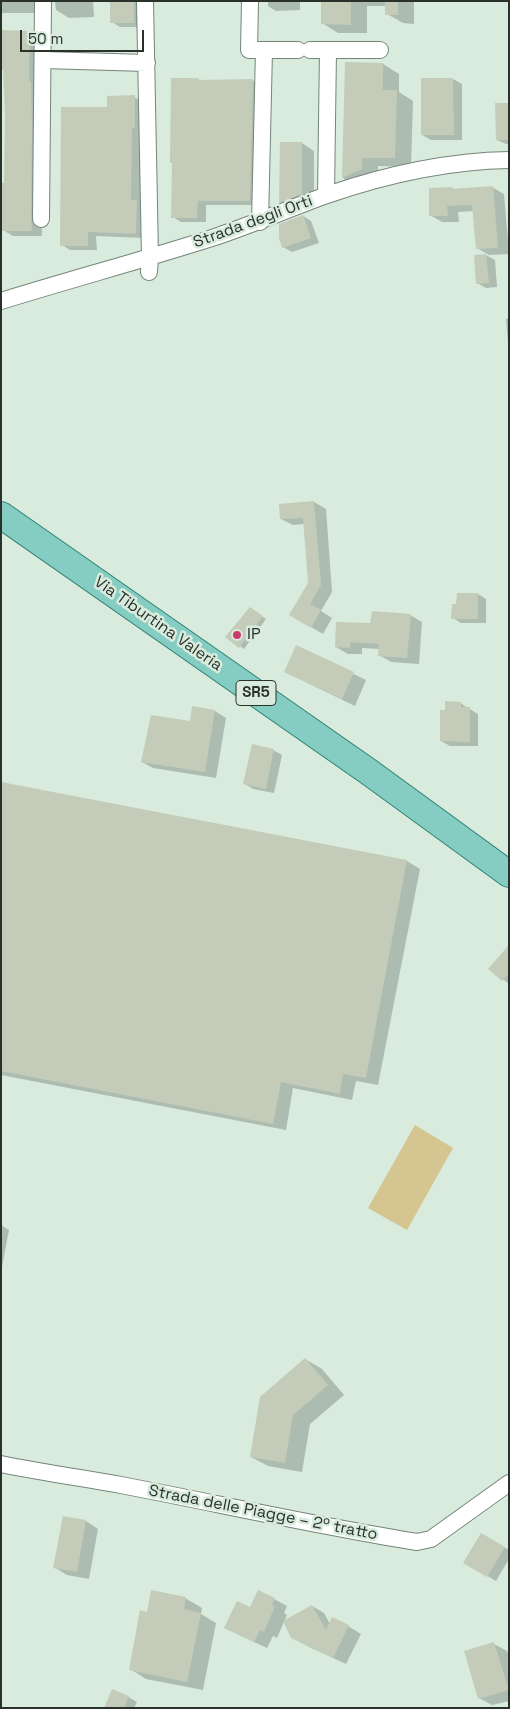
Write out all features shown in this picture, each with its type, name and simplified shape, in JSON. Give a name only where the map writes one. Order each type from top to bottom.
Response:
[{"type":"main road","name":"Via Tiburtina Valeria","points":[[1,515],[353,761],[509,874]]},
{"type":"street","points":[[41,219],[43,1]]},
{"type":"street","points":[[146,1],[149,264]]},
{"type":"street","points":[[250,1],[249,50],[380,50]]},
{"type":"street","points":[[260,222],[264,50]]},
{"type":"street","points":[[326,196],[328,50]]},
{"type":"street","points":[[43,60],[147,64]]},
{"type":"street","name":"Strada degli Orti","points":[[1,301],[149,264],[326,196],[378,180],[464,162],[509,160]]},
{"type":"street","name":"Strada delle Piagge – 2º tratto","points":[[1,1464],[121,1485],[305,1523],[417,1542],[430,1539],[509,1483]]},
{"type":"shaded area","points":[[415,1125],[453,1148],[407,1230],[368,1208]]},
{"type":"building","points":[[110,1],[134,1],[134,23],[110,23]]},
{"type":"building","points":[[321,1],[351,1],[351,25],[321,24]]},
{"type":"building","points":[[385,1],[398,1],[398,15],[385,15]]},
{"type":"building","points":[[1,30],[30,31],[32,231],[2,231],[5,115],[3,68],[1,68]]},
{"type":"building","points":[[345,62],[383,63],[383,90],[397,90],[395,158],[362,158],[362,169],[342,178]]},
{"type":"building","points":[[171,78],[198,78],[198,80],[253,79],[250,201],[198,201],[197,218],[171,218]]},
{"type":"building","points":[[421,78],[453,78],[454,135],[421,135]]},
{"type":"building","points":[[135,95],[135,128],[132,128],[131,200],[137,200],[136,234],[88,232],[88,246],[60,246],[61,107],[107,107],[107,96]]},
{"type":"building","points":[[495,103],[509,103],[509,140],[496,140]]},
{"type":"building","points":[[280,142],[302,142],[302,194],[279,203]]},
{"type":"building","points":[[493,186],[498,248],[476,249],[472,205],[447,206],[448,216],[429,216],[429,188],[452,187],[452,189]]},
{"type":"building","points":[[303,215],[311,238],[282,248],[279,238],[279,224]]},
{"type":"building","points":[[486,254],[489,283],[476,284],[474,255]]},
{"type":"building","points":[[314,501],[321,585],[310,604],[321,610],[311,628],[289,615],[308,583],[303,518],[280,519],[279,504]]},
{"type":"building","points":[[457,593],[478,593],[478,619],[451,619],[452,604],[456,604]]},
{"type":"building","points":[[250,607],[263,616],[239,648],[225,637]]},
{"type":"building","points":[[372,611],[411,614],[407,658],[378,656],[379,644],[350,642],[350,648],[335,647],[336,622],[370,623]]},
{"type":"building","points":[[296,645],[354,672],[342,699],[284,672]]},
{"type":"building","points":[[445,701],[461,702],[461,707],[470,707],[470,742],[440,741],[440,710],[445,710]]},
{"type":"building","points":[[192,706],[215,710],[205,772],[141,762],[151,715],[190,721]]},
{"type":"building","points":[[252,744],[274,749],[266,789],[243,784]]},
{"type":"building","points":[[1,782],[407,860],[366,1078],[343,1074],[340,1094],[281,1082],[273,1124],[1,1071]]},
{"type":"building","points":[[509,945],[509,974],[502,981],[488,969]]},
{"type":"building","points":[[305,1358],[328,1385],[293,1415],[285,1463],[250,1457],[260,1397]]},
{"type":"building","points":[[63,1516],[86,1520],[77,1572],[53,1568]]},
{"type":"building","points":[[481,1533],[505,1547],[487,1577],[463,1563]]},
{"type":"building","points":[[151,1590],[186,1597],[184,1609],[201,1613],[187,1682],[129,1670],[140,1610],[147,1612]]},
{"type":"building","points":[[258,1590],[275,1598],[272,1605],[275,1606],[264,1632],[260,1630],[254,1642],[224,1628],[237,1601],[250,1607]]},
{"type":"building","points":[[312,1605],[326,1630],[332,1617],[349,1625],[333,1658],[291,1638],[283,1621]]},
{"type":"building","points":[[494,1642],[509,1690],[478,1699],[464,1651]]},
{"type":"building","points":[[112,1689],[129,1696],[124,1708],[104,1708]]},
{"type":"place","name":"IP","points":[[237,635]]}]
